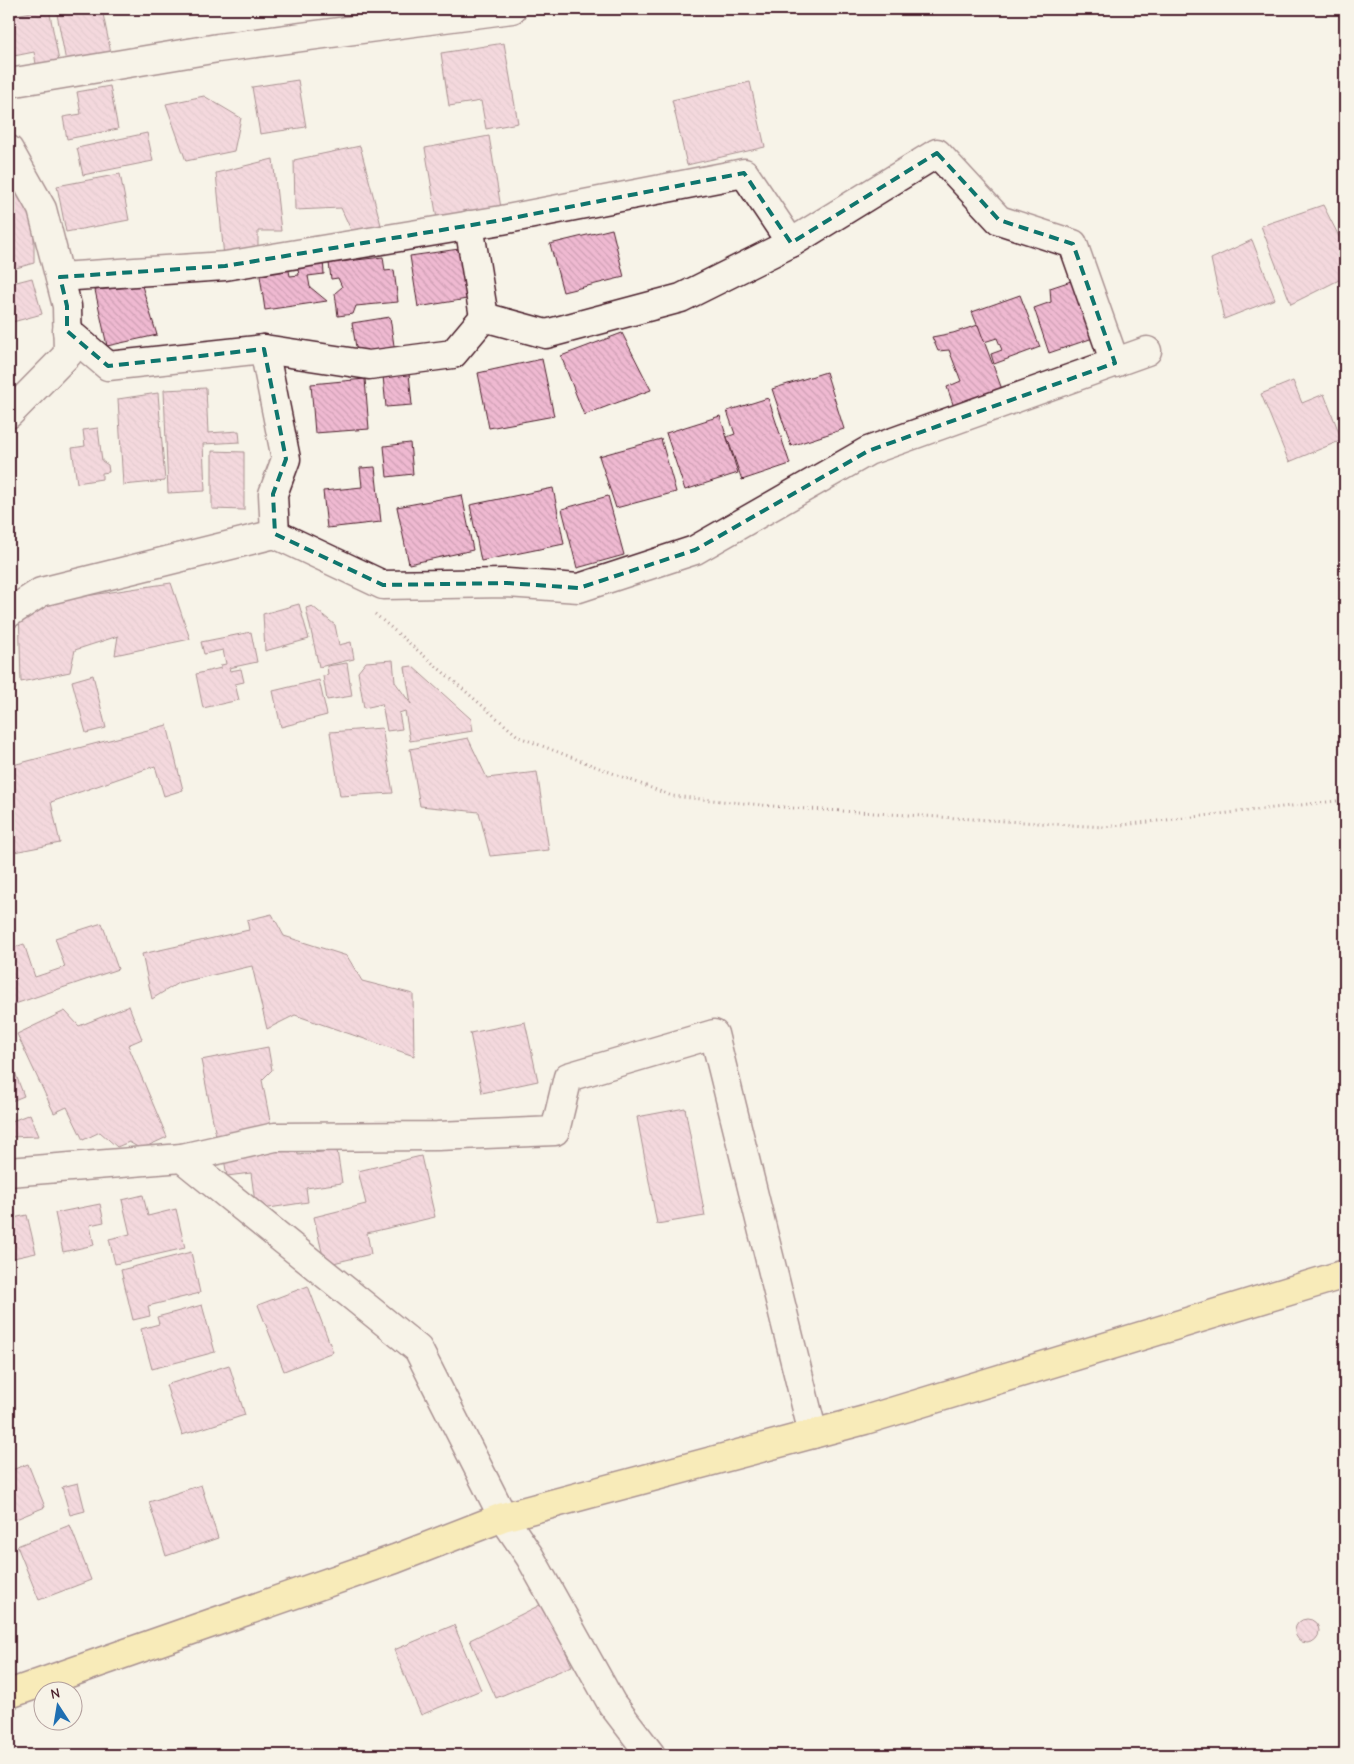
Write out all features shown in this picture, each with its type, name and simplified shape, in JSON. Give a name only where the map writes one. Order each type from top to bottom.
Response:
[{"type":"main road","points":[[9,1694],[395,1559],[503,1517],[865,1420],[1345,1274]]},
{"type":"street","points":[[9,83],[218,48],[512,9]]},
{"type":"street","points":[[9,150],[42,210],[67,306],[68,354],[9,414]]},
{"type":"street","points":[[484,317],[546,334],[681,298],[792,243],[937,153],[999,220],[1073,244],[1115,363]]},
{"type":"street","points":[[60,277],[225,266],[469,225],[744,173],[792,243]]},
{"type":"street","points":[[67,331],[108,366],[264,348],[369,366],[453,354],[484,317],[469,225]]},
{"type":"street","points":[[264,348],[286,459],[274,494],[275,534]]},
{"type":"street","points":[[9,613],[41,592],[275,534],[383,585],[507,583],[579,588],[695,550],[868,451],[1147,351]]},
{"type":"street","points":[[9,1172],[182,1158],[275,1137],[437,1136],[555,1131],[568,1077],[714,1034],[813,1434]]},
{"type":"street","points":[[182,1158],[418,1349],[503,1517],[530,1557],[612,1704],[651,1755]]},
{"type":"path","points":[[371,612],[519,737],[672,796],[792,808],[1104,826],[1345,800]]},
{"type":"highlighted area","points":[[937,153],[999,220],[1073,244],[1115,363],[868,451],[695,550],[579,588],[507,583],[383,585],[275,534],[273,494],[286,459],[264,349],[108,366],[67,331],[67,306],[60,277],[225,266],[502,220],[744,173],[791,243]]},
{"type":"building","points":[[49,9],[61,72],[38,76],[34,52],[9,57],[9,16]]},
{"type":"building","points":[[56,9],[102,9],[112,58],[67,67]]},
{"type":"building","points":[[504,43],[518,123],[486,129],[481,101],[449,106],[441,53]]},
{"type":"building","points":[[298,80],[306,127],[260,134],[252,87]]},
{"type":"building","points":[[750,82],[765,147],[687,165],[672,100]]},
{"type":"building","points":[[110,86],[118,129],[67,139],[63,117],[81,114],[77,92]]},
{"type":"building","points":[[204,96],[241,118],[234,151],[186,161],[166,104]]},
{"type":"building","points":[[147,133],[153,161],[83,175],[77,148]]},
{"type":"building","points":[[489,136],[501,208],[437,219],[425,148]]},
{"type":"building","points":[[360,146],[381,225],[352,232],[341,208],[295,210],[294,160]]},
{"type":"building","points":[[273,159],[281,231],[258,231],[258,252],[224,257],[216,173]]},
{"type":"building","points":[[120,174],[129,220],[66,232],[57,186]]},
{"type":"building","points":[[9,180],[22,180],[34,222],[34,263],[9,270]]},
{"type":"building","points":[[1323,205],[1345,248],[1345,277],[1291,304],[1261,226]]},
{"type":"building","points":[[612,229],[624,277],[563,292],[550,244]]},
{"type":"building","points":[[1252,240],[1275,299],[1224,319],[1211,259]]},
{"type":"building","points":[[459,249],[467,299],[418,307],[410,256]]},
{"type":"building","points":[[383,257],[385,271],[394,270],[398,302],[356,306],[353,314],[338,316],[335,293],[342,287],[338,278],[331,279],[329,263]]},
{"type":"building","points":[[323,260],[324,274],[308,276],[310,287],[327,301],[265,310],[259,269],[288,265],[290,276],[299,275],[297,264]]},
{"type":"building","points":[[32,278],[42,314],[9,323],[9,284]]},
{"type":"building","points":[[1077,279],[1096,337],[1049,353],[1034,308],[1051,302],[1050,288]]},
{"type":"building","points":[[142,286],[157,335],[107,346],[95,290]]},
{"type":"building","points":[[1020,295],[1040,347],[994,364],[991,354],[1002,350],[997,338],[984,342],[972,312]]},
{"type":"building","points":[[390,317],[395,353],[358,359],[352,323]]},
{"type":"building","points":[[978,325],[1003,392],[955,410],[947,387],[961,381],[949,350],[938,351],[932,337]]},
{"type":"building","points":[[622,333],[651,390],[584,415],[561,356]]},
{"type":"building","points":[[542,359],[554,416],[489,428],[478,373]]},
{"type":"building","points":[[826,372],[844,429],[791,446],[772,389]]},
{"type":"building","points":[[409,373],[412,405],[386,407],[383,376]]},
{"type":"building","points":[[365,379],[369,429],[315,433],[311,384]]},
{"type":"building","points":[[1293,381],[1302,403],[1324,394],[1342,440],[1289,462],[1261,394]]},
{"type":"building","points":[[206,388],[208,433],[239,431],[240,442],[203,444],[205,491],[168,493],[164,390]]},
{"type":"building","points":[[158,393],[165,481],[123,485],[118,399]]},
{"type":"building","points":[[768,398],[790,464],[742,480],[727,437],[735,434],[727,411]]},
{"type":"building","points":[[720,416],[738,473],[685,490],[666,433]]},
{"type":"building","points":[[98,428],[102,461],[108,465],[109,472],[102,473],[102,479],[77,483],[72,448],[85,446],[83,430]]},
{"type":"building","points":[[661,439],[676,492],[616,508],[599,456]]},
{"type":"building","points":[[410,443],[413,474],[387,477],[384,446]]},
{"type":"building","points":[[212,451],[244,452],[244,510],[212,509]]},
{"type":"building","points":[[375,467],[381,522],[327,528],[323,491],[362,487],[360,468]]},
{"type":"building","points":[[553,488],[564,544],[481,561],[470,505]]},
{"type":"building","points":[[462,495],[473,550],[409,564],[397,507]]},
{"type":"building","points":[[608,496],[624,555],[577,568],[562,509]]},
{"type":"building","points":[[171,583],[190,639],[115,655],[118,636],[75,650],[70,672],[21,682],[19,606]]},
{"type":"building","points":[[299,604],[309,639],[265,651],[263,614]]},
{"type":"building","points":[[312,606],[335,625],[339,645],[351,642],[354,659],[319,667],[306,608]]},
{"type":"building","points":[[251,632],[257,662],[229,668],[230,671],[241,669],[244,682],[235,684],[239,700],[203,708],[196,674],[221,668],[221,665],[226,664],[223,650],[204,654],[201,642]]},
{"type":"building","points":[[393,660],[395,682],[411,704],[405,667],[412,666],[471,719],[473,731],[410,741],[405,711],[399,713],[402,729],[387,731],[382,704],[364,708],[358,672],[366,662]]},
{"type":"building","points":[[347,663],[352,696],[327,700],[323,676],[328,675],[327,666]]},
{"type":"building","points":[[93,675],[106,728],[86,733],[72,681]]},
{"type":"building","points":[[319,680],[327,715],[281,727],[273,691]]},
{"type":"building","points":[[167,725],[183,790],[164,796],[155,766],[51,802],[60,843],[9,853],[9,766]]},
{"type":"building","points":[[382,728],[393,793],[340,796],[330,732]]},
{"type":"building","points":[[468,738],[487,778],[537,772],[549,850],[490,856],[479,812],[420,806],[410,749]]},
{"type":"building","points":[[272,914],[284,936],[347,956],[362,981],[413,994],[414,1056],[295,1015],[267,1029],[252,966],[178,983],[152,999],[142,954],[249,930],[247,920]]},
{"type":"building","points":[[102,923],[118,969],[9,1006],[9,949],[24,944],[35,977],[65,967],[55,938]]},
{"type":"building","points":[[129,1006],[142,1039],[128,1045],[167,1137],[141,1149],[129,1142],[117,1147],[100,1132],[83,1140],[67,1107],[54,1113],[17,1034],[65,1011],[79,1026]]},
{"type":"building","points":[[525,1022],[538,1081],[482,1093],[470,1033]]},
{"type":"building","points":[[268,1047],[272,1070],[262,1080],[271,1126],[216,1136],[201,1060]]},
{"type":"building","points":[[9,1057],[24,1096],[9,1102]]},
{"type":"building","points":[[685,1108],[705,1216],[657,1224],[637,1117]]},
{"type":"building","points":[[9,1112],[12,1121],[30,1114],[39,1136],[9,1137]]},
{"type":"building","points":[[297,1143],[298,1155],[337,1150],[342,1183],[306,1188],[308,1202],[256,1210],[251,1173],[227,1176],[223,1153]]},
{"type":"building","points":[[421,1156],[435,1217],[367,1233],[371,1254],[325,1265],[314,1217],[366,1204],[358,1171]]},
{"type":"building","points":[[143,1195],[148,1216],[176,1209],[185,1248],[115,1264],[109,1239],[130,1234],[122,1200]]},
{"type":"building","points":[[100,1204],[104,1222],[90,1225],[94,1245],[63,1252],[55,1213]]},
{"type":"building","points":[[27,1215],[36,1253],[9,1259],[9,1219]]},
{"type":"building","points":[[191,1252],[200,1293],[148,1306],[150,1316],[133,1320],[121,1270]]},
{"type":"building","points":[[308,1286],[333,1352],[284,1371],[258,1305]]},
{"type":"building","points":[[202,1305],[215,1352],[152,1369],[141,1329],[159,1324],[157,1317]]},
{"type":"building","points":[[229,1365],[245,1415],[182,1435],[166,1385]]},
{"type":"building","points":[[28,1464],[45,1507],[9,1522],[9,1471]]},
{"type":"building","points":[[78,1483],[85,1511],[70,1515],[62,1487]]},
{"type":"building","points":[[201,1485],[218,1538],[166,1556],[149,1502]]},
{"type":"building","points":[[70,1525],[91,1580],[39,1600],[17,1546]]},
{"type":"building","points":[[544,1603],[572,1666],[496,1698],[470,1640]]},
{"type":"building","points":[[1307,1619],[1316,1622],[1319,1631],[1316,1640],[1307,1643],[1298,1640],[1295,1631],[1298,1622]]},
{"type":"building","points":[[454,1625],[481,1690],[421,1715],[394,1650]]}]
